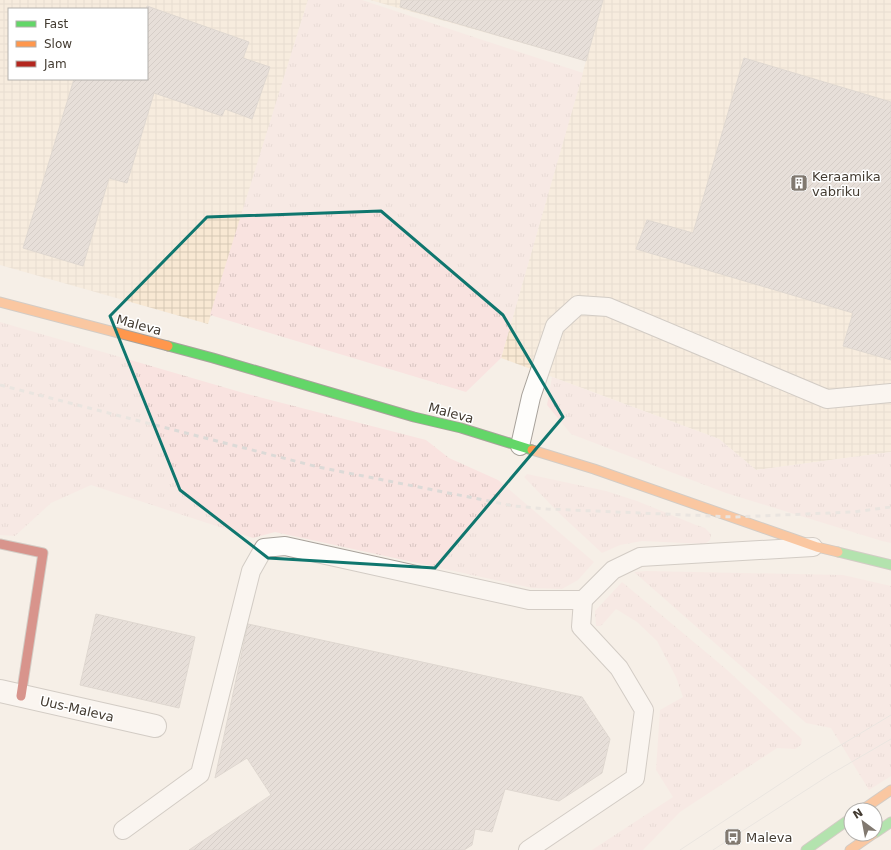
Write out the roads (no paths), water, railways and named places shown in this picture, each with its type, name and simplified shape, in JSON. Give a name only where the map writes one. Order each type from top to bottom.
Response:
[{"type":"street","name":"Maleva","points":[[0,302],[213,358],[520,446],[594,469],[818,547],[891,565]]},
{"type":"street","points":[[0,544],[43,553],[21,696]]},
{"type":"street","name":"Uus-Maleva","points":[[0,691],[155,726]]},
{"type":"street","points":[[874,802],[891,790]]},
{"type":"street","points":[[806,850],[843,824]]},
{"type":"street","points":[[850,850],[861,842]]},
{"type":"lane","points":[[520,446],[531,398],[555,326],[578,305],[608,307],[827,399],[891,393]]},
{"type":"lane","points":[[123,830],[200,774],[251,571],[264,548],[285,546],[529,600],[583,600]]},
{"type":"lane","points":[[528,850],[635,778],[644,710],[619,668],[581,627],[583,600],[613,570],[640,557],[818,547]]},
{"type":"tram line","points":[[680,850],[821,757],[891,715]]},
{"type":"tram line","points":[[713,850],[831,774],[891,739]]},
{"type":"railway","points":[[0,385],[318,467],[514,506],[547,509],[734,517],[853,512],[891,507]]},
{"type":"place","name":"Keraamika vabriku","points":[[799,183]]},
{"type":"place","name":"Maleva","points":[[733,837]]}]
